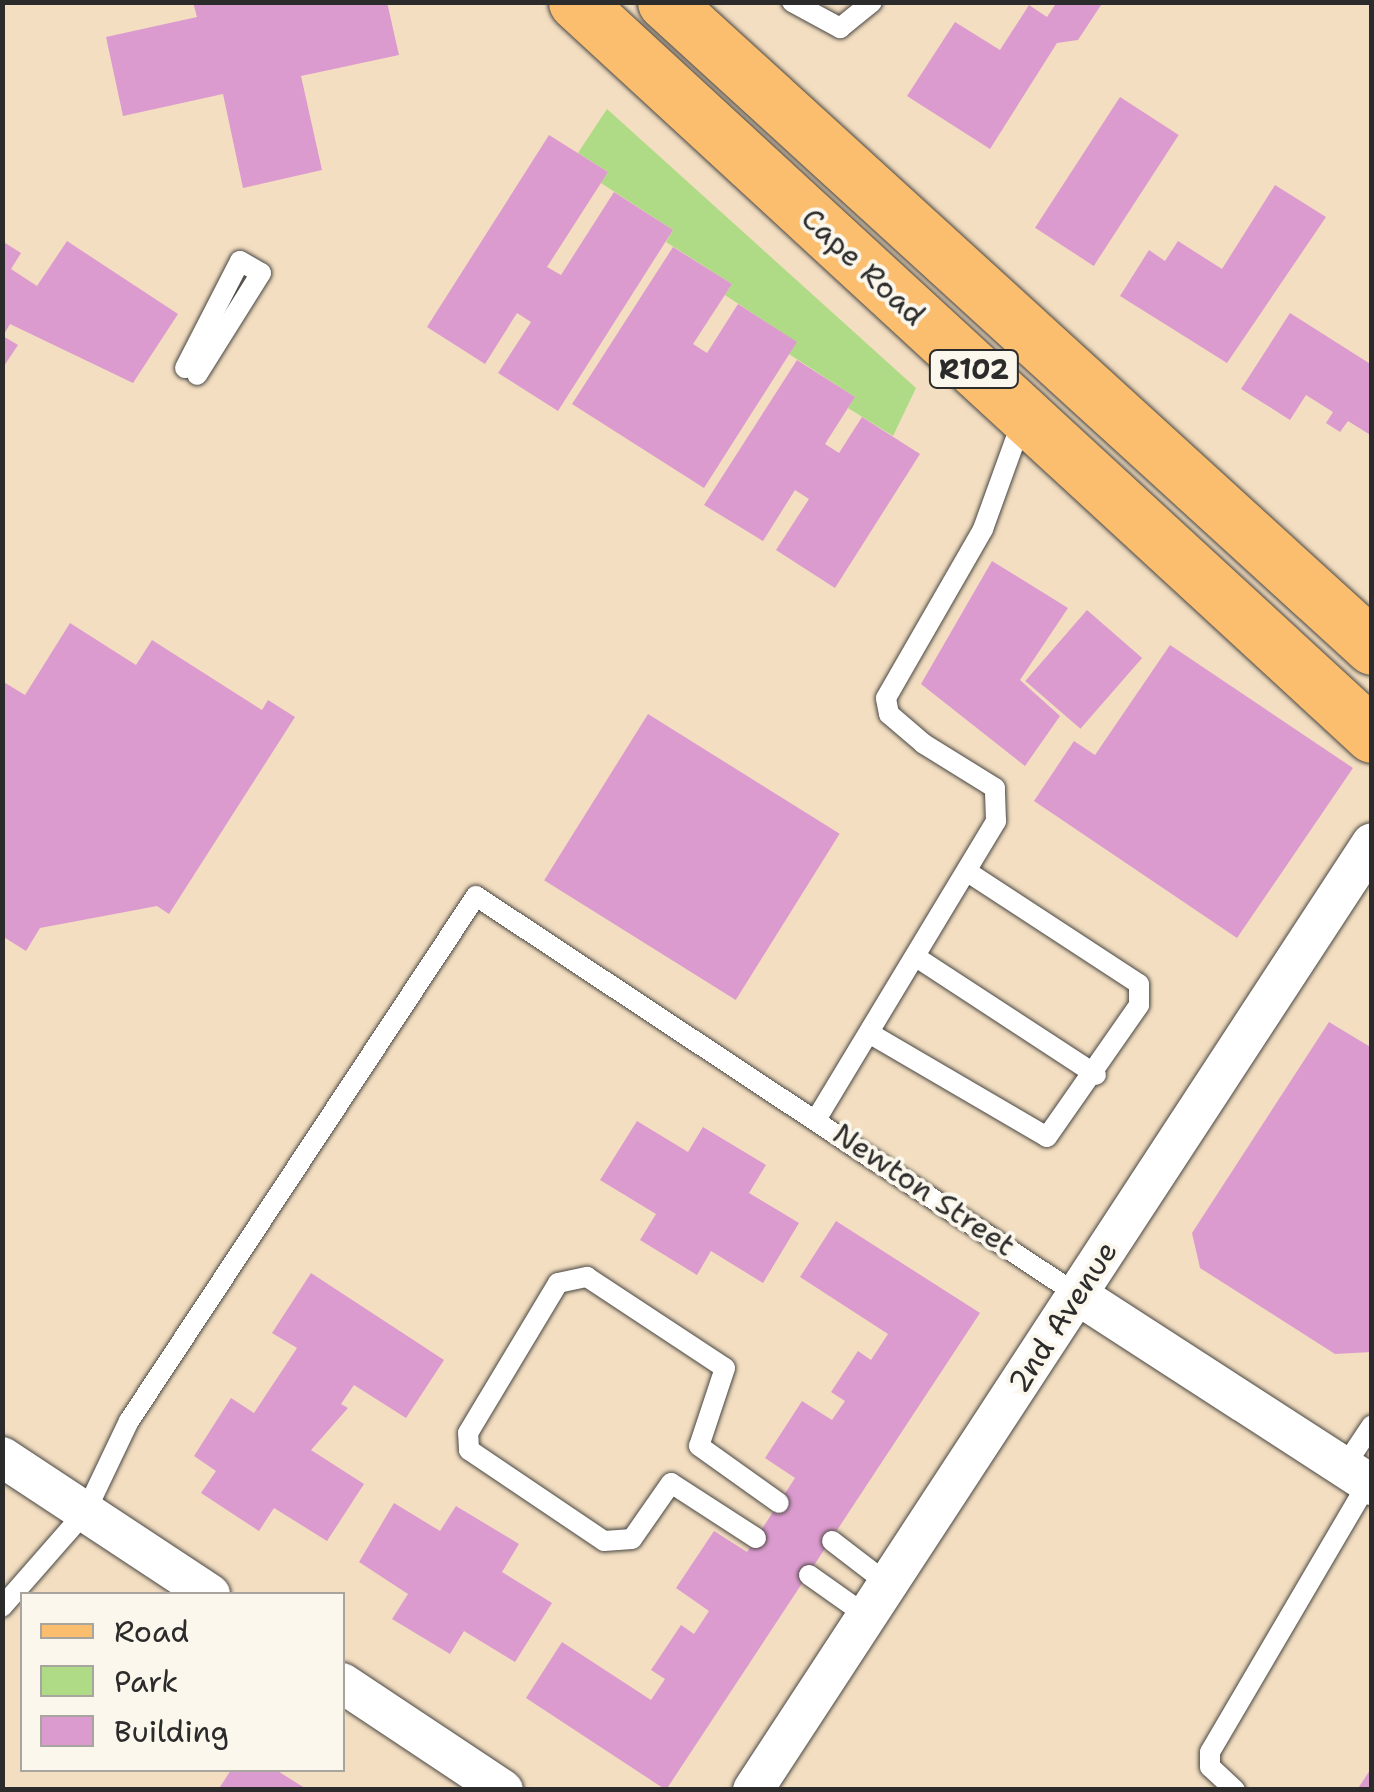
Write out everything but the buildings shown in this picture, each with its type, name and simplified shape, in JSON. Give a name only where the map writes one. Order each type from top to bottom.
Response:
[{"type":"main road","name":"Cape Road","points":[[576,2],[1372,735]]},
{"type":"main road","name":"Cape Road","points":[[665,2],[1372,647]]},
{"type":"street","name":"2nd Avenue","points":[[753,1790],[1372,844]]},
{"type":"street","name":"Newton Street","points":[[1078,1295],[1361,1478]]},
{"type":"street","points":[[2,1457],[207,1592]]},
{"type":"street","points":[[345,1685],[503,1790]]},
{"type":"lane","points":[[792,2],[840,28],[872,2]]},
{"type":"lane","points":[[240,261],[261,273],[191,372],[240,261]]},
{"type":"lane","points":[[817,1118],[996,821],[995,788],[924,744],[890,714],[886,698],[983,529],[1024,416]]},
{"type":"lane","points":[[869,1033],[1048,1137],[1096,1075],[1139,1006],[1139,984],[968,872]]},
{"type":"lane","name":"Newton Street","points":[[86,1511],[129,1421],[476,896],[817,1118],[1078,1295]]},
{"type":"lane","points":[[916,957],[1096,1075]]},
{"type":"lane","points":[[756,1538],[671,1483],[632,1540],[604,1541],[469,1450],[468,1433],[558,1284],[587,1277],[725,1368],[699,1446],[779,1503]]},
{"type":"lane","points":[[1235,1790],[1210,1768],[1210,1752],[1361,1478],[1372,1425]]},
{"type":"lane","points":[[2,1607],[86,1511]]},
{"type":"lane","points":[[832,1541],[877,1600]]},
{"type":"lane","points":[[809,1575],[877,1600]]},
{"type":"green space","points":[[607,109],[916,388],[893,436],[848,408],[855,397],[789,354],[796,342],[725,295],[732,284],[666,242],[673,230],[601,183],[608,172],[578,153]]}]
